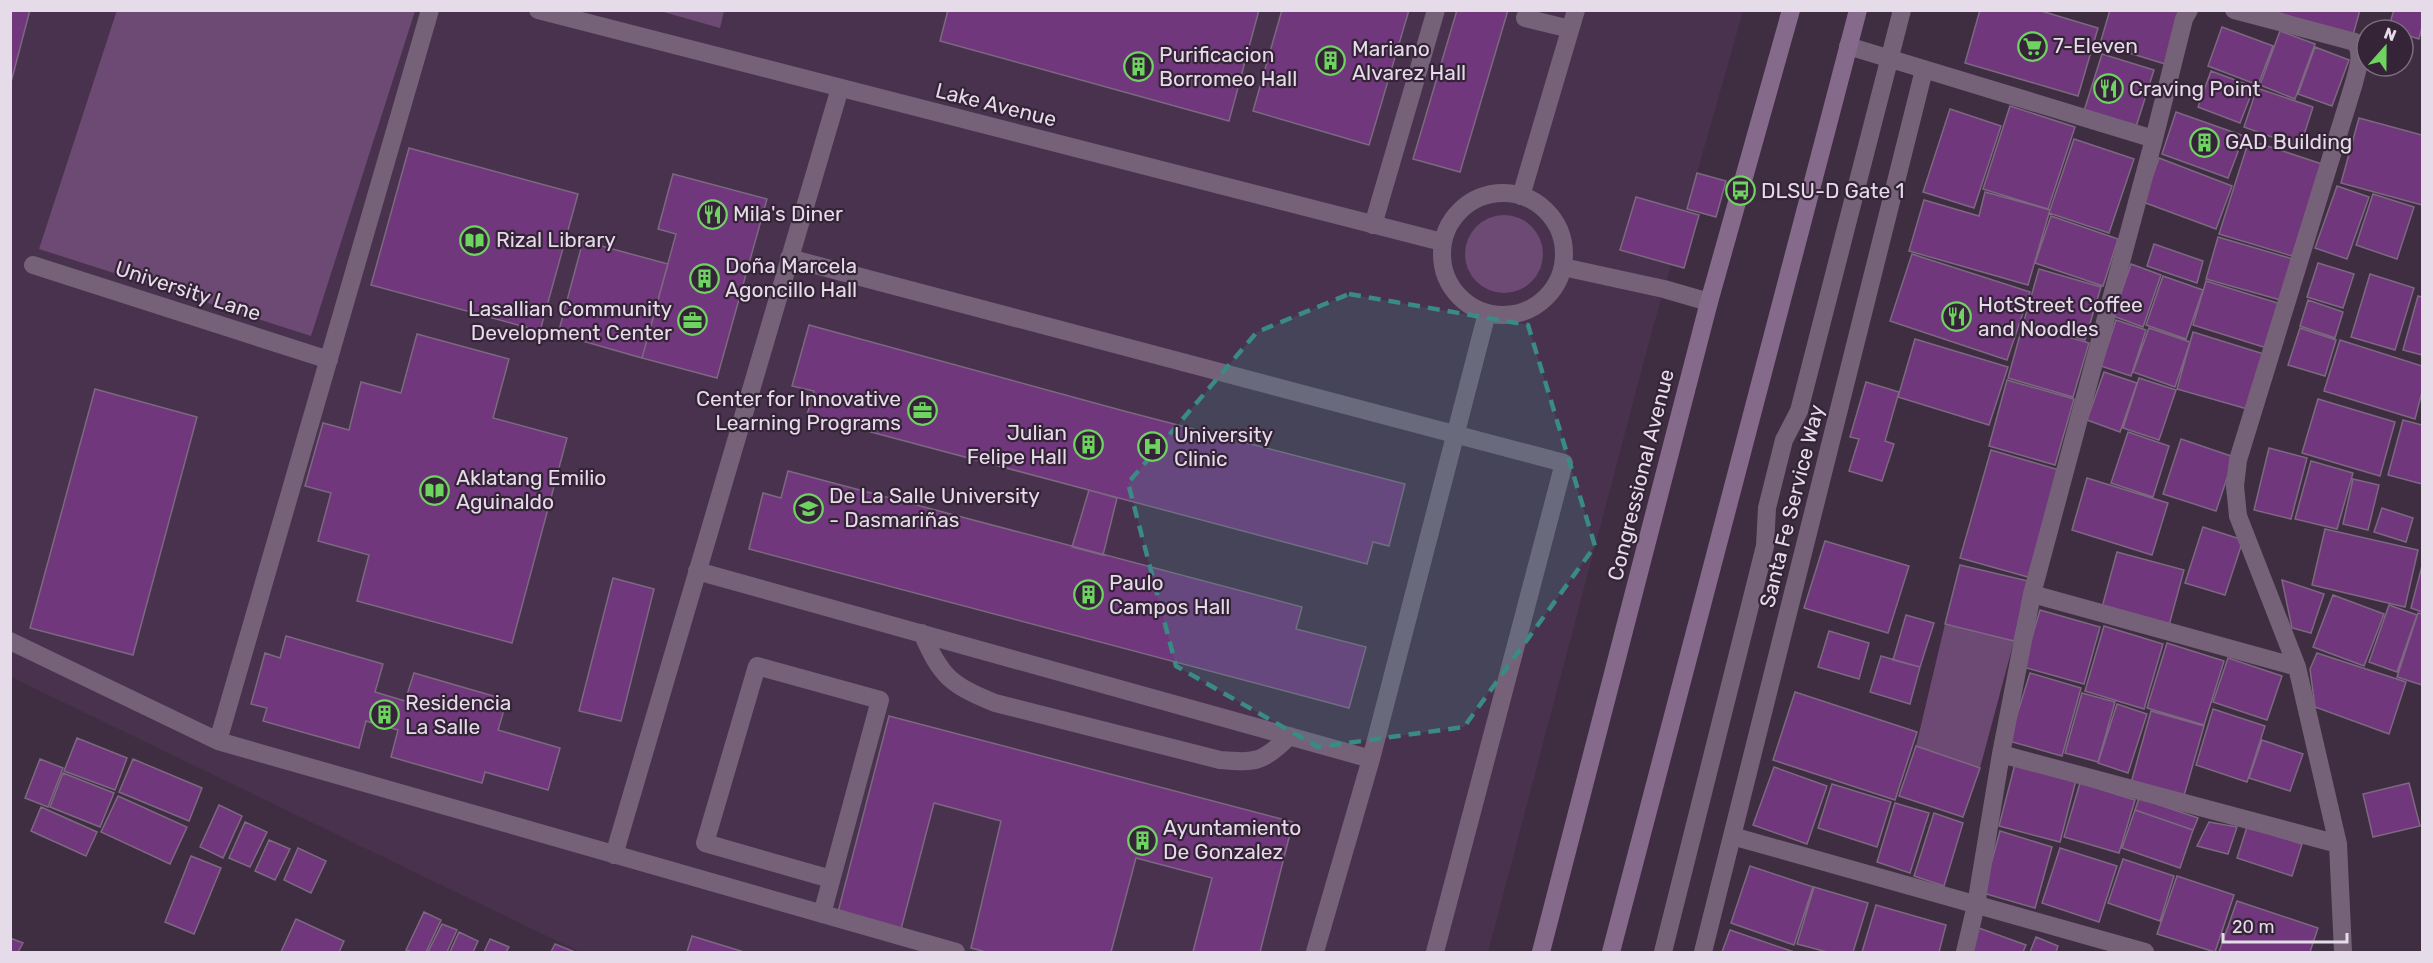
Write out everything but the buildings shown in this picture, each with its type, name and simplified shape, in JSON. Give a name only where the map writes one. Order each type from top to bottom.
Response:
[{"type":"main road","name":"Congressional Avenue","points":[[1541,952],[1708,302],[1791,10]]},
{"type":"main road","points":[[1611,952],[1858,10]]},
{"type":"street","points":[[218,741],[430,10]]},
{"type":"street","name":"Lake Avenue","points":[[538,10],[1442,242]]},
{"type":"street","points":[[1373,225],[1436,10]]},
{"type":"street","points":[[1521,196],[1576,10]]},
{"type":"street","points":[[1663,952],[1765,546],[1767,508],[1784,440],[1799,411],[1902,10]]},
{"type":"street","points":[[1965,952],[1976,905],[2001,754],[2032,594],[2184,19],[2189,10]]},
{"type":"street","points":[[2234,10],[2355,42],[2359,47],[2360,56],[2350,95],[2238,460],[2235,486],[2238,516],[2297,667],[2338,844],[2343,952]]},
{"type":"street","points":[[1525,18],[1570,29]]},
{"type":"street","points":[[1848,46],[2154,139]]},
{"type":"street","name":"Santa Fe Service Way","points":[[1703,952],[1924,70]]},
{"type":"street","points":[[614,855],[840,88]]},
{"type":"street","points":[[1500,193],[1521,196],[1537,203],[1550,216],[1560,232],[1564,250],[1563,267],[1555,286],[1543,300],[1526,311],[1507,315],[1487,313],[1471,306],[1456,294],[1446,279],[1442,261],[1442,242],[1449,223],[1462,208],[1480,197],[1500,193]]},
{"type":"street","points":[[789,258],[1564,463],[1435,952]]},
{"type":"street","name":"University Lane","points":[[33,265],[329,360]]},
{"type":"street","points":[[1563,267],[1664,289],[1708,302]]},
{"type":"street","points":[[1315,952],[1371,759],[1487,313]]},
{"type":"street","points":[[697,571],[1371,759]]},
{"type":"street","points":[[2032,594],[2297,667]]},
{"type":"street","points":[[922,633],[933,658],[945,675],[962,690],[995,704],[1220,760],[1240,762],[1258,760],[1268,756],[1290,736]]},
{"type":"street","points":[[10,641],[218,741],[956,952]]},
{"type":"street","points":[[822,914],[880,700],[757,666],[705,843],[831,879]]},
{"type":"street","points":[[2001,754],[2338,844]]},
{"type":"street","points":[[1732,836],[2145,952]]},
{"type":"highlighted area","points":[[1349,294],[1528,325],[1595,546],[1464,727],[1318,747],[1176,666],[1128,483],[1257,332]]},
{"type":"shaded area","points":[[117,10],[415,11],[311,336],[39,249]]},
{"type":"shaded area","name":"De La Salle University - Dasmariñas","points":[[10,11],[1743,11],[1650,338],[1488,952],[580,952],[11,677]]},
{"type":"shaded area","points":[[660,11],[724,11],[720,28]]},
{"type":"shaded area","points":[[1504,215],[1519,218],[1532,226],[1540,239],[1543,254],[1540,269],[1532,282],[1519,290],[1504,293],[1489,290],[1476,282],[1468,269],[1465,254],[1468,239],[1476,226],[1489,218]]},
{"type":"shaded area","points":[[1945,624],[2014,641],[1980,768],[1916,746]]},
{"type":"place","name":"7-Eleven","points":[[2032,46]]},
{"type":"place","name":"Mariano Alvarez Hall","points":[[1331,61]]},
{"type":"place","name":"Purificacion Borromeo Hall","points":[[1138,67]]},
{"type":"place","name":"Craving Point","points":[[2108,89]]},
{"type":"place","name":"GAD Building","points":[[2204,142]]},
{"type":"place","name":"DLSU-D Gate 1","points":[[1740,191]]},
{"type":"place","name":"Mila's Diner","points":[[712,214]]},
{"type":"place","name":"Rizal Library","points":[[475,240]]},
{"type":"place","name":"Doña Marcela Agoncillo Hall","points":[[704,278]]},
{"type":"place","name":"HotStreet Coffee and Noodles","points":[[1957,317]]},
{"type":"place","name":"Lasallian Community Development Center","points":[[693,321]]},
{"type":"place","name":"Center for Innovative Learning Programs","points":[[922,411]]},
{"type":"place","name":"Julian Felipe Hall","points":[[1088,445]]},
{"type":"place","name":"University Clinic","points":[[1153,447]]},
{"type":"place","name":"Aklatang Emilio Aguinaldo","points":[[435,490]]},
{"type":"place","name":"De La Salle University - Dasmariñas","points":[[808,508]]},
{"type":"place","name":"Paulo Campos Hall","points":[[1088,595]]},
{"type":"place","name":"Residencia La Salle","points":[[384,715]]},
{"type":"place","name":"Ayuntamiento De Gonzalez","points":[[1142,840]]}]
